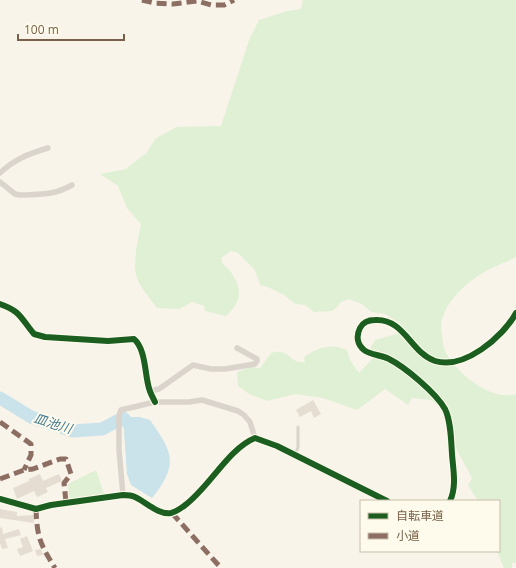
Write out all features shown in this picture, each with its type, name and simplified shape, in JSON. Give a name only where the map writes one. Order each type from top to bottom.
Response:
[{"type":"street","points":[[0,173],[16,160],[48,148]]},
{"type":"street","points":[[0,182],[15,194],[20,195],[52,194],[61,192],[72,185]]},
{"type":"street","points":[[0,304],[11,308],[22,316],[34,334],[44,337],[108,341],[134,339],[137,341],[144,358],[150,391],[155,402]]},
{"type":"street","points":[[450,500],[454,484],[452,444],[449,423],[445,410],[438,399],[401,366],[388,358],[365,351],[358,343],[357,335],[364,323],[370,320],[392,323],[418,350],[428,357],[435,361],[452,362],[459,361],[478,352],[498,335],[516,313]]},
{"type":"street","points":[[150,391],[159,389],[193,365],[211,369],[225,369],[255,364],[257,358],[238,348]]},
{"type":"street","points":[[123,495],[119,450],[119,415],[121,410],[155,402],[189,402],[202,400],[238,411],[244,415],[250,422],[255,438]]},
{"type":"street","points":[[255,438],[277,446],[385,500]]},
{"type":"street","points":[[0,498],[36,509],[51,505],[123,495],[133,496],[156,510],[172,513],[190,501],[243,445],[255,438]]},
{"type":"lane","points":[[295,455],[298,447],[298,427]]},
{"type":"green space","points":[[303,0],[516,0],[516,257],[482,273],[464,286],[446,309],[441,324],[445,351],[457,368],[465,376],[496,394],[516,394],[516,563],[512,563],[512,568],[504,568],[497,552],[500,552],[500,500],[477,500],[468,485],[472,478],[456,448],[452,417],[431,400],[412,398],[408,405],[385,389],[357,410],[323,398],[295,394],[267,401],[249,394],[238,386],[237,372],[250,367],[260,368],[271,353],[278,352],[286,354],[295,361],[305,362],[304,357],[325,347],[341,348],[347,350],[350,360],[359,373],[373,358],[371,347],[375,340],[396,334],[401,324],[385,314],[371,312],[362,304],[349,299],[341,302],[332,311],[314,312],[305,305],[295,304],[284,295],[260,285],[255,270],[238,253],[231,251],[221,258],[223,264],[230,271],[237,283],[239,294],[238,300],[232,311],[226,316],[205,311],[204,306],[192,302],[179,309],[157,308],[137,279],[135,257],[141,224],[127,208],[118,186],[100,174],[126,169],[146,153],[156,138],[177,127],[221,126],[249,40],[259,20],[287,11],[301,9]]},
{"type":"green space","points":[[96,470],[104,494],[69,499],[68,484]]},
{"type":"water","points":[[140,417],[150,420],[164,441],[168,450],[170,459],[166,476],[152,498],[131,485],[127,474],[123,418]]},
{"type":"building","points":[[313,400],[321,414],[314,418],[311,411],[300,417],[296,410]]},
{"type":"building","points":[[40,474],[43,481],[59,474],[62,481],[46,488],[48,492],[37,497],[34,491],[17,499],[13,488]]},
{"type":"building","points":[[0,509],[17,512],[17,516],[34,515],[34,523],[0,518]]},
{"type":"building","points":[[2,527],[3,534],[19,529],[21,535],[5,539],[8,548],[2,549],[0,543],[0,528]]},
{"type":"building","points":[[27,536],[33,551],[20,556],[17,549],[23,547],[20,539]]},
{"type":"building","points":[[41,549],[43,555],[37,556],[35,550]]},
{"type":"waterway","name":"皿池川","points":[[0,398],[31,417],[73,431],[102,429],[123,418],[129,424]]},
{"type":"marked path","points":[[142,0],[154,3],[173,4],[197,1],[211,5],[224,5],[234,0]]},
{"type":"marked path","points":[[0,422],[31,444],[31,455],[24,470]]},
{"type":"marked path","points":[[0,479],[60,459],[66,459],[71,474],[64,483],[66,502]]},
{"type":"marked path","points":[[36,509],[38,534],[46,553],[55,568]]},
{"type":"marked path","points":[[172,513],[221,568]]},
{"type":"cycle path","points":[[0,304],[17,313],[34,334],[45,337],[108,341],[134,339],[140,348],[144,360],[148,387],[155,402]]},
{"type":"cycle path","points":[[450,500],[454,478],[450,431],[445,409],[428,388],[403,368],[386,358],[364,350],[359,343],[358,337],[360,328],[364,323],[375,320],[393,324],[427,357],[435,361],[446,363],[458,361],[482,349],[502,332],[516,313]]},
{"type":"cycle path","points":[[0,499],[36,509],[51,505],[128,495],[139,499],[161,512],[171,513],[180,509],[193,498],[236,451],[245,443],[255,438],[277,446],[385,500]]}]
